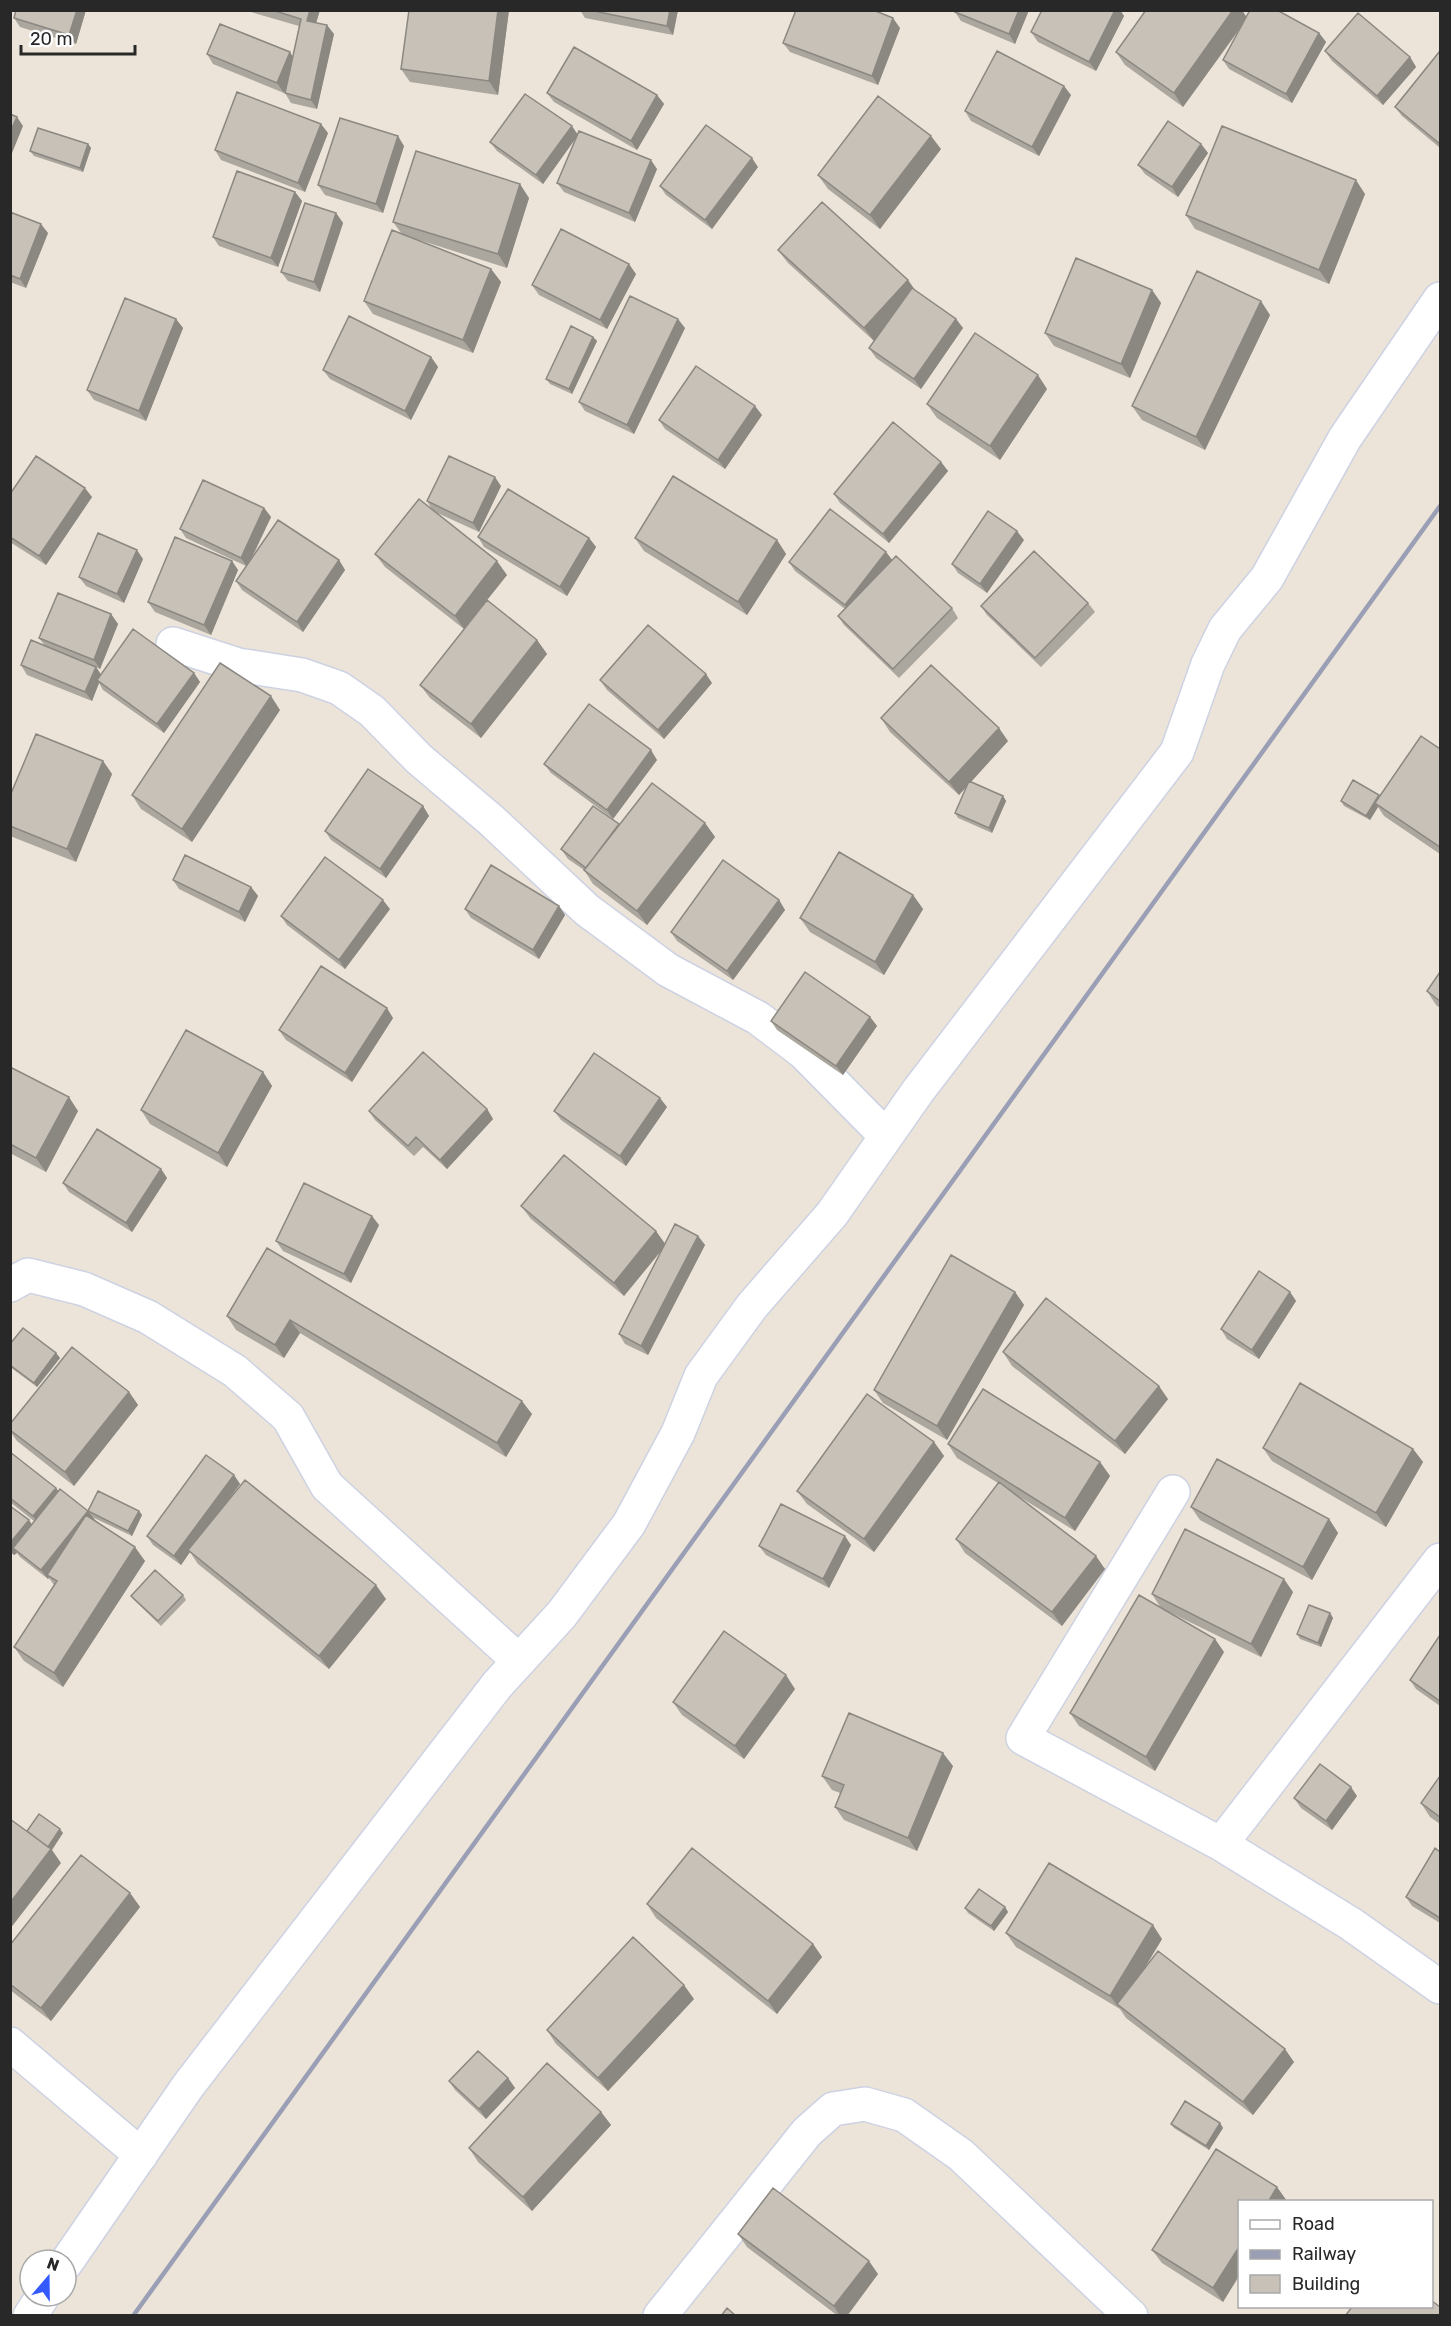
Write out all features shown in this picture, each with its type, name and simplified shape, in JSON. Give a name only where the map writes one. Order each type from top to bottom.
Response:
[{"type":"street","points":[[76,2248],[188,2086],[497,1685],[562,1614],[629,1524],[678,1433],[701,1376],[752,1306],[832,1214],[886,1136],[1177,752],[1208,664],[1225,629],[1267,578],[1345,438],[1440,299]]},
{"type":"street","points":[[173,644],[238,665],[302,675],[339,688],[372,711],[419,759],[491,820],[587,910],[668,970],[758,1018],[803,1052],[886,1136]]},
{"type":"street","points":[[10,1285],[28,1275],[84,1289],[148,1317],[235,1371],[288,1417],[327,1486],[519,1661]]},
{"type":"street","points":[[1173,1492],[1023,1738],[1221,1844],[1351,1924],[1440,1988]]},
{"type":"street","points":[[1221,1844],[1440,1560]]},
{"type":"street","points":[[10,2044],[141,2155]]},
{"type":"street","points":[[660,2316],[807,2132],[833,2109],[865,2104],[904,2115],[961,2155],[1131,2316]]},
{"type":"building","points":[[16,10],[77,10],[69,35],[14,18]]},
{"type":"building","points":[[272,10],[310,10],[307,21],[327,25],[311,100],[285,93],[301,19]]},
{"type":"building","points":[[409,10],[498,10],[489,81],[401,69]]},
{"type":"building","points":[[589,10],[670,10],[667,26]]},
{"type":"building","points":[[796,10],[873,10],[893,18],[872,76],[783,43]]},
{"type":"building","points":[[956,10],[1019,10],[1009,34],[955,12]]},
{"type":"building","points":[[1042,10],[1115,10],[1089,62],[1031,32]]},
{"type":"building","points":[[1146,10],[1233,10],[1174,93],[1116,52]]},
{"type":"building","points":[[1250,10],[1277,10],[1319,33],[1286,94],[1223,60]]},
{"type":"building","points":[[1358,13],[1410,57],[1377,96],[1325,51]]},
{"type":"building","points":[[220,24],[290,52],[277,83],[207,54]]},
{"type":"building","points":[[574,47],[657,95],[631,141],[547,93]]},
{"type":"building","points":[[997,51],[1064,86],[1032,147],[965,111]]},
{"type":"building","points":[[1440,51],[1440,144],[1395,107]]},
{"type":"building","points":[[237,92],[321,124],[298,183],[215,150]]},
{"type":"building","points":[[525,94],[572,126],[536,175],[490,142]]},
{"type":"building","points":[[878,96],[931,136],[870,215],[818,175]]},
{"type":"building","points":[[10,114],[17,117],[10,132]]},
{"type":"building","points":[[340,118],[398,136],[376,204],[318,185]]},
{"type":"building","points":[[1168,121],[1201,144],[1172,187],[1138,165]]},
{"type":"building","points":[[706,125],[752,158],[705,220],[660,186]]},
{"type":"building","points":[[1222,126],[1356,180],[1319,270],[1186,215]]},
{"type":"building","points":[[38,128],[88,144],[80,168],[30,151]]},
{"type":"building","points":[[579,131],[651,160],[629,213],[557,183]]},
{"type":"building","points":[[416,151],[520,184],[498,254],[393,222]]},
{"type":"building","points":[[237,171],[295,192],[271,258],[213,237]]},
{"type":"building","points":[[822,202],[908,280],[864,328],[778,250]]},
{"type":"building","points":[[305,203],[336,213],[314,282],[281,272]]},
{"type":"building","points":[[10,212],[41,224],[20,279],[10,275]]},
{"type":"building","points":[[561,229],[629,264],[600,320],[532,285]]},
{"type":"building","points":[[392,230],[491,269],[463,340],[364,301]]},
{"type":"building","points":[[1076,258],[1152,290],[1121,364],[1045,333]]},
{"type":"building","points":[[1197,271],[1261,301],[1196,437],[1132,406]]},
{"type":"building","points":[[912,288],[956,319],[914,379],[869,348]]},
{"type":"building","points":[[630,296],[678,319],[627,425],[579,402]]},
{"type":"building","points":[[125,298],[176,319],[139,411],[87,390]]},
{"type":"building","points":[[349,316],[431,357],[405,411],[323,370]]},
{"type":"building","points":[[571,326],[593,337],[569,389],[546,379]]},
{"type":"building","points":[[975,333],[1038,375],[990,446],[927,404]]},
{"type":"building","points":[[696,366],[755,406],[718,460],[659,420]]},
{"type":"building","points":[[893,422],[941,462],[883,534],[834,494]]},
{"type":"building","points":[[36,456],[85,488],[39,556],[10,537],[10,494]]},
{"type":"building","points":[[449,456],[495,477],[473,523],[427,501]]},
{"type":"building","points":[[673,476],[777,540],[738,602],[635,538]]},
{"type":"building","points":[[203,480],[264,508],[241,558],[180,529]]},
{"type":"building","points":[[508,489],[589,538],[560,587],[478,537]]},
{"type":"building","points":[[419,499],[497,561],[455,616],[375,554]]},
{"type":"building","points":[[830,509],[886,552],[845,605],[789,562]]},
{"type":"building","points":[[988,511],[1017,531],[980,584],[952,564]]},
{"type":"building","points":[[278,520],[339,560],[297,622],[236,581]]},
{"type":"building","points":[[98,533],[137,550],[117,594],[79,577]]},
{"type":"building","points":[[175,537],[232,561],[204,625],[148,602]]},
{"type":"building","points":[[1034,551],[1088,603],[1035,658],[981,606]]},
{"type":"building","points":[[896,556],[952,608],[893,669],[838,616]]},
{"type":"building","points":[[58,593],[111,614],[94,660],[39,638]]},
{"type":"building","points":[[487,600],[537,640],[471,724],[420,685]]},
{"type":"building","points":[[648,625],[706,674],[658,730],[600,680]]},
{"type":"building","points":[[133,629],[194,673],[157,724],[97,680]]},
{"type":"building","points":[[31,640],[96,667],[85,692],[21,665]]},
{"type":"building","points":[[220,663],[271,696],[182,829],[132,795]]},
{"type":"building","points":[[931,665],[999,728],[949,782],[881,718]]},
{"type":"building","points":[[589,704],[651,750],[607,810],[544,764]]},
{"type":"building","points":[[36,734],[103,761],[67,849],[10,826],[10,796]]},
{"type":"building","points":[[1421,736],[1440,749],[1440,847],[1375,803]]},
{"type":"building","points":[[368,769],[423,806],[380,869],[325,831]]},
{"type":"building","points":[[1353,780],[1379,795],[1366,816],[1341,801]]},
{"type":"building","points":[[969,781],[1003,796],[989,828],[955,813]]},
{"type":"building","points":[[652,783],[705,823],[637,911],[584,870]]},
{"type":"building","points":[[593,806],[619,824],[586,868],[561,849]]},
{"type":"building","points":[[839,852],[913,895],[875,962],[800,918]]},
{"type":"building","points":[[185,855],[251,887],[239,912],[173,880]]},
{"type":"building","points":[[325,857],[383,900],[339,960],[281,916]]},
{"type":"building","points":[[723,860],[779,900],[727,971],[671,932]]},
{"type":"building","points":[[491,865],[559,906],[533,950],[465,909]]},
{"type":"building","points":[[321,966],[387,1008],[345,1073],[279,1030]]},
{"type":"building","points":[[805,972],[870,1017],[836,1066],[771,1021]]},
{"type":"building","points":[[1440,972],[1440,1001],[1427,991]]},
{"type":"building","points":[[186,1030],[263,1072],[218,1153],[141,1110]]},
{"type":"building","points":[[423,1052],[487,1109],[440,1160],[416,1137],[408,1146],[369,1111]]},
{"type":"building","points":[[594,1053],[660,1098],[620,1156],[554,1111]]},
{"type":"building","points":[[10,1067],[69,1097],[36,1158],[10,1144]]},
{"type":"building","points":[[97,1129],[161,1169],[126,1223],[63,1183]]},
{"type":"building","points":[[564,1155],[656,1231],[614,1283],[521,1206]]},
{"type":"building","points":[[304,1183],[372,1216],[344,1274],[276,1241]]},
{"type":"building","points":[[675,1224],[698,1236],[641,1346],[619,1334]]},
{"type":"building","points":[[267,1248],[522,1401],[497,1443],[290,1320],[275,1345],[227,1316]]},
{"type":"building","points":[[951,1255],[1015,1292],[937,1426],[874,1390]]},
{"type":"building","points":[[1259,1271],[1290,1292],[1252,1350],[1221,1329]]},
{"type":"building","points":[[1046,1298],[1159,1386],[1115,1441],[1003,1352]]},
{"type":"building","points":[[23,1328],[56,1353],[34,1383],[10,1365],[10,1344]]},
{"type":"building","points":[[72,1347],[129,1392],[65,1472],[10,1430],[10,1424]]},
{"type":"building","points":[[1300,1383],[1413,1449],[1376,1513],[1263,1448]]},
{"type":"building","points":[[983,1389],[1100,1462],[1065,1518],[948,1444]]},
{"type":"building","points":[[867,1394],[934,1442],[864,1539],[797,1491]]},
{"type":"building","points":[[10,1452],[56,1488],[33,1516],[10,1498]]},
{"type":"building","points":[[206,1455],[234,1475],[174,1556],[147,1536]]},
{"type":"building","points":[[1217,1459],[1329,1519],[1303,1567],[1191,1507]]},
{"type":"building","points":[[245,1480],[376,1585],[319,1656],[188,1550]]},
{"type":"building","points":[[999,1482],[1096,1556],[1052,1612],[956,1539]]},
{"type":"building","points":[[60,1489],[88,1511],[41,1570],[13,1548]]},
{"type":"building","points":[[98,1491],[139,1511],[128,1531],[88,1511]]},
{"type":"building","points":[[781,1504],[845,1536],[823,1579],[759,1546]]},
{"type":"building","points":[[10,1506],[29,1520],[10,1543]]},
{"type":"building","points":[[86,1515],[135,1547],[54,1673],[14,1647],[57,1581],[47,1575]]},
{"type":"building","points":[[1185,1529],[1284,1579],[1251,1644],[1152,1594]]},
{"type":"building","points":[[155,1570],[183,1595],[158,1621],[131,1596]]},
{"type":"building","points":[[1139,1595],[1215,1639],[1146,1757],[1070,1713]]},
{"type":"building","points":[[1309,1605],[1330,1613],[1318,1643],[1297,1634]]},
{"type":"building","points":[[724,1631],[786,1675],[735,1746],[673,1702]]},
{"type":"building","points":[[1440,1635],[1440,1701],[1410,1680]]},
{"type":"building","points":[[849,1713],[943,1753],[908,1838],[835,1807],[844,1785],[822,1776]]},
{"type":"building","points":[[1320,1764],[1351,1787],[1326,1821],[1294,1798]]},
{"type":"building","points":[[1440,1776],[1440,1817],[1421,1803]]},
{"type":"building","points":[[39,1814],[60,1829],[48,1847],[27,1831]]},
{"type":"building","points":[[10,1819],[51,1849],[10,1903]]},
{"type":"building","points":[[692,1848],[813,1944],[768,2001],[647,1904]]},
{"type":"building","points":[[1435,1848],[1440,1852],[1440,1918],[1406,1897]]},
{"type":"building","points":[[81,1855],[130,1893],[41,2008],[10,1984],[10,1945]]},
{"type":"building","points":[[1049,1863],[1153,1925],[1110,1996],[1006,1933]]},
{"type":"building","points":[[979,1889],[1005,1907],[991,1926],[965,1908]]},
{"type":"building","points":[[633,1937],[684,1985],[598,2078],[547,2030]]},
{"type":"building","points":[[1158,1951],[1285,2049],[1243,2102],[1117,2004]]},
{"type":"building","points":[[478,2051],[508,2078],[479,2109],[449,2081]]},
{"type":"building","points":[[547,2063],[601,2112],[523,2197],[469,2148]]},
{"type":"building","points":[[1185,2101],[1220,2123],[1206,2146],[1171,2124]]},
{"type":"building","points":[[1216,2149],[1277,2187],[1269,2200],[1238,2200],[1238,2249],[1213,2288],[1152,2250]]},
{"type":"building","points":[[773,2188],[869,2261],[834,2306],[738,2234]]},
{"type":"building","points":[[1433,2302],[1440,2307],[1440,2316],[1345,2316],[1351,2308],[1433,2308]]},
{"type":"building","points":[[727,2308],[736,2316],[721,2316]]},
{"type":"railway","points":[[133,2316],[1440,506]]}]
